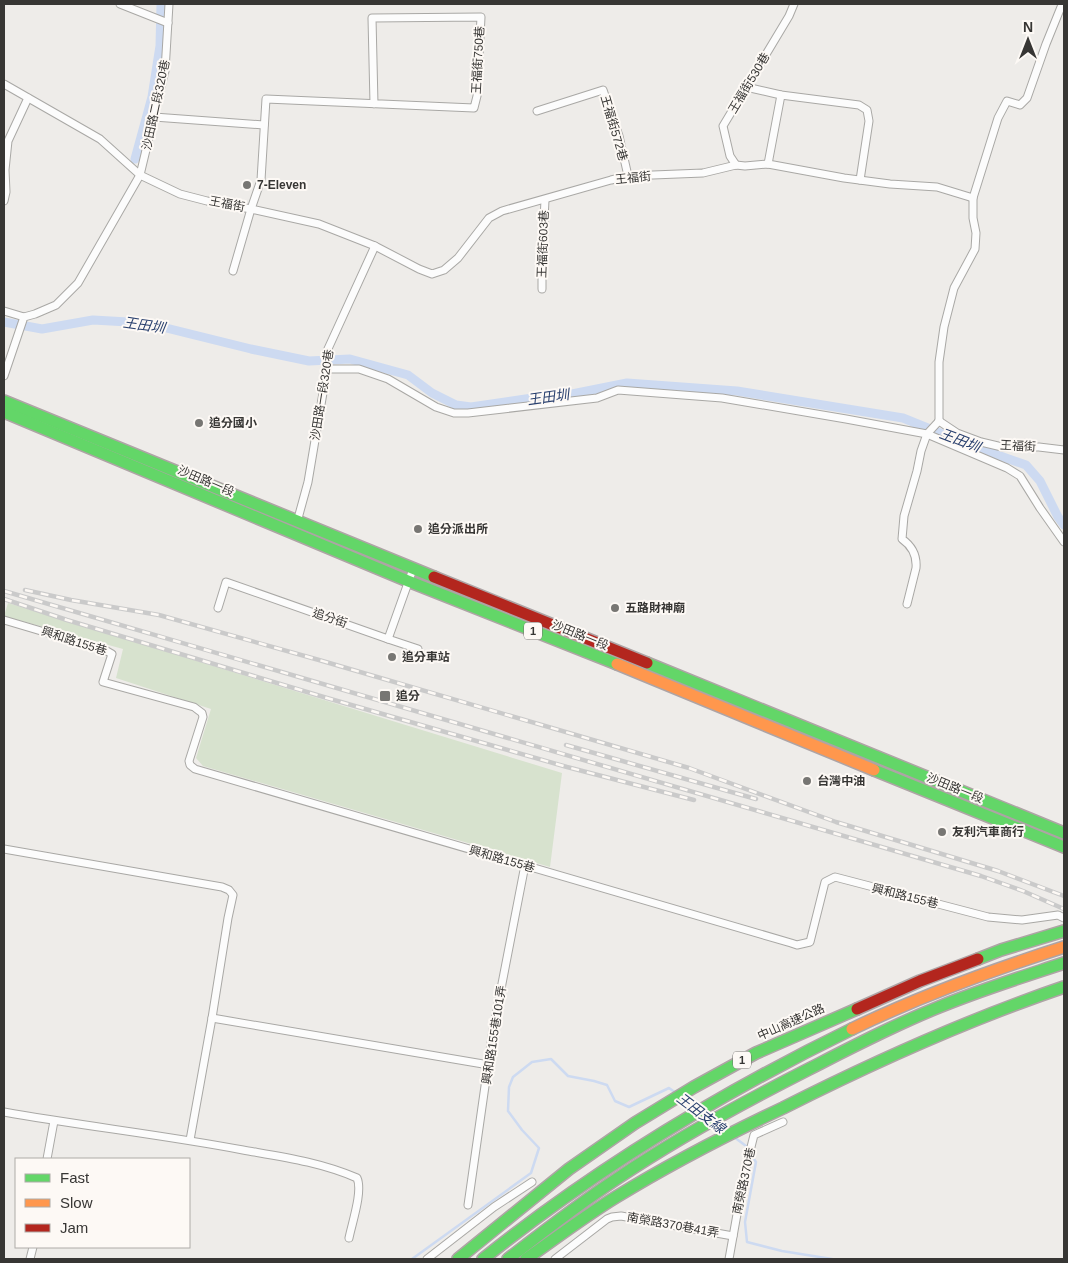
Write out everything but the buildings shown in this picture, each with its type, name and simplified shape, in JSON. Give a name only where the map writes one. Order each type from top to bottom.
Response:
[{"type":"main road","name":"沙田路一段","points":[[4,401],[408,581],[571,645],[873,770],[1064,846]]},
{"type":"main road","name":"沙田路一段","points":[[4,412],[297,522],[1064,833]]},
{"type":"main road","name":"中山高速公路","points":[[458,1259],[569,1169],[635,1123],[694,1087],[756,1053],[920,981],[1001,950],[1064,931]]},
{"type":"main road","name":"1","points":[[484,1259],[562,1198],[626,1155],[689,1115],[773,1068],[839,1034],[936,991],[1064,947]]},
{"type":"main road","points":[[508,1259],[597,1191],[679,1139],[766,1090],[939,1007],[1064,963]]},
{"type":"main road","points":[[526,1259],[586,1216],[628,1189],[737,1130],[901,1051],[966,1023],[1064,987]]},
{"type":"street","points":[[120,4],[168,23]]},
{"type":"street","name":"沙田路二段320巷","points":[[140,175],[165,71],[169,4]]},
{"type":"street","name":"王福街530巷","points":[[736,165],[730,156],[723,126],[789,16],[794,4]]},
{"type":"street","points":[[907,604],[917,563],[916,556],[908,543],[902,539],[904,516],[927,434],[939,422],[939,362],[944,327],[954,288],[975,249],[976,233],[973,218],[973,198],[998,118],[1007,101],[1020,105],[1027,98],[1046,44],[1062,7]]},
{"type":"street","name":"王福街750巷","points":[[233,271],[261,180],[266,99],[374,104],[474,108],[477,96],[481,17],[372,18],[374,104]]},
{"type":"street","name":"王福街","points":[[4,84],[100,140],[140,175],[180,194],[319,224],[375,246],[432,274],[444,270],[458,258],[489,218],[502,211],[628,176],[703,173],[736,165],[768,164],[860,180],[936,187],[973,198]]},
{"type":"street","points":[[746,87],[859,106],[868,110],[869,121],[860,180]]},
{"type":"street","name":"王福街572巷","points":[[537,111],[603,90],[619,136],[628,176]]},
{"type":"street","points":[[768,164],[780,94]]},
{"type":"street","points":[[4,201],[8,141],[28,98]]},
{"type":"street","points":[[154,117],[264,125]]},
{"type":"street","points":[[4,311],[24,317],[35,314],[56,305],[78,283],[140,175]]},
{"type":"street","name":"王福街603巷","points":[[542,289],[545,200]]},
{"type":"street","name":"沙田路一段320巷","points":[[297,522],[308,482],[327,369],[327,352],[375,246]]},
{"type":"street","points":[[4,376],[24,317]]},
{"type":"street","points":[[327,369],[359,369],[388,378],[436,407],[454,412],[597,398],[618,390],[722,398],[927,434],[1007,468],[1020,476],[1064,542]]},
{"type":"street","name":"王福街","points":[[939,422],[957,433],[1002,447],[1039,447],[1064,450]]},
{"type":"street","points":[[413,569],[388,638],[418,650]]},
{"type":"street","name":"追分街","points":[[218,608],[226,582],[388,638]]},
{"type":"street","name":"興和路155巷","points":[[4,620],[105,650],[112,654],[103,682],[194,707],[202,713],[203,717],[190,761],[190,764],[195,769],[797,944],[810,942],[825,882],[835,877],[988,917],[1022,920],[1058,915],[1064,918]]},
{"type":"street","points":[[4,849],[222,887],[229,890],[233,895],[190,1140]]},
{"type":"street","name":"興和路155巷101弄","points":[[468,1205],[493,1030],[524,865]]},
{"type":"street","points":[[212,1018],[488,1065]]},
{"type":"street","points":[[4,1112],[190,1140],[318,1164],[340,1170],[357,1178],[359,1182],[359,1192],[349,1238]]},
{"type":"street","points":[[47,1158],[54,1121]]},
{"type":"street","name":"南榮路370巷","points":[[729,1259],[744,1175],[754,1134],[783,1122]]},
{"type":"street","points":[[426,1259],[494,1207],[532,1182]]},
{"type":"street","name":"南榮路370巷41弄","points":[[555,1259],[612,1217],[621,1216],[733,1236]]},
{"type":"green space","points":[[8,603],[562,773],[550,867],[203,766],[196,758],[211,709],[116,678],[123,649],[4,616]]},
{"type":"waterway","points":[[135,159],[152,97],[160,46],[161,4]]},
{"type":"waterway","name":"王田圳","points":[[4,322],[42,329],[93,320],[146,323],[309,361],[350,359],[408,375],[432,393],[456,405],[471,407],[572,394],[627,383],[737,391],[903,418],[972,446],[1026,465],[1040,481],[1064,525]]},
{"type":"waterway","name":"王田支線","points":[[412,1259],[531,1173],[539,1148],[508,1111],[509,1087],[513,1077],[532,1062],[551,1059],[568,1076],[607,1085],[615,1101],[629,1107],[669,1088],[676,1093]]},
{"type":"waterway","name":"王田支線","points":[[682,1098],[696,1108]]},
{"type":"waterway","name":"王田支線","points":[[716,1124],[726,1131]]},
{"type":"waterway","name":"王田支線","points":[[734,1137],[746,1146],[748,1150]]},
{"type":"waterway","name":"王田支線","points":[[751,1155],[756,1162],[745,1222],[747,1242],[782,1251],[832,1259]]},
{"type":"railway","points":[[25,590],[159,615],[689,768],[836,822],[998,871],[1064,896]]},
{"type":"railway","points":[[4,591],[981,876],[1023,891],[1064,909]]},
{"type":"railway","points":[[4,599],[67,620],[327,698],[567,767],[694,800]]},
{"type":"railway","points":[[566,745],[756,799]]},
{"type":"traffic: fast","points":[[4,401],[434,577]]},
{"type":"traffic: fast","points":[[4,412],[408,581],[617,664]]},
{"type":"traffic: fast","points":[[647,663],[1064,833]]},
{"type":"traffic: fast","points":[[874,770],[1064,847]]},
{"type":"traffic: fast","points":[[978,959],[1064,931]]},
{"type":"traffic: fast","points":[[508,1259],[576,1207],[641,1163],[712,1120],[760,1094],[857,1044],[922,1014],[985,989],[1064,963]]},
{"type":"traffic: fast","points":[[526,1259],[616,1197],[719,1139],[852,1074],[921,1043],[992,1013],[1064,987]]},
{"type":"traffic: fast","points":[[458,1259],[569,1169],[635,1123],[694,1087],[756,1053],[857,1009]]},
{"type":"traffic: fast","points":[[483,1259],[570,1194],[661,1134],[755,1079],[852,1029]]},
{"type":"traffic: slow","points":[[617,664],[874,770]]},
{"type":"traffic: slow","points":[[852,1029],[956,984],[1064,947]]},
{"type":"traffic: jam","points":[[434,577],[647,663]]},
{"type":"traffic: jam","points":[[857,1009],[920,981],[978,959]]},
{"type":"place","name":"7-Eleven","points":[[247,185]]},
{"type":"place","name":"追分國小","points":[[199,423]]},
{"type":"place","name":"追分派出所","points":[[418,529]]},
{"type":"place","name":"五路財神廟","points":[[615,608]]},
{"type":"place","name":"追分車站","points":[[392,657]]},
{"type":"place","name":"追分","points":[[385,696]]},
{"type":"place","name":"台灣中油","points":[[807,781]]},
{"type":"place","name":"友利汽車商行","points":[[942,832]]}]
